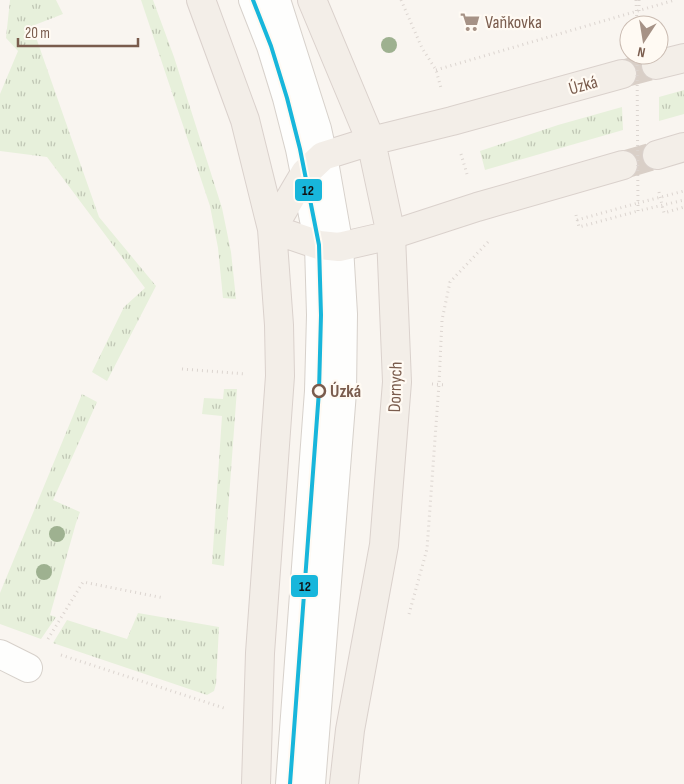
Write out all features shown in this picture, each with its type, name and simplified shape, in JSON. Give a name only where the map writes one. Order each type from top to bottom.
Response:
[{"type":"main road","points":[[201,0],[245,120],[272,229],[279,324],[280,376],[260,653],[256,784]]},
{"type":"main road","name":"Dornych","points":[[312,0],[371,141],[391,235],[397,382],[384,545],[350,730],[344,784]]},
{"type":"main road","name":"Úzká","points":[[669,60],[684,58]]},
{"type":"main road","name":"Úzká","points":[[314,165],[371,141],[452,121],[638,65]]},
{"type":"main road","points":[[658,155],[684,148]]},
{"type":"main road","points":[[272,229],[314,165]]},
{"type":"main road","points":[[272,229],[329,246],[391,235],[477,207],[623,165]]},
{"type":"street","points":[[253,0],[271,46],[287,98],[314,165]]},
{"type":"street","points":[[276,0],[304,85],[314,165],[343,314],[342,392],[311,784]]},
{"type":"street","points":[[290,784],[319,391],[321,315],[329,246]]},
{"type":"street","points":[[0,654],[35,658]]},
{"type":"path","points":[[401,0],[422,48],[436,70],[452,121]]},
{"type":"path","points":[[638,0],[639,11]]},
{"type":"path","points":[[637,15],[638,0]]},
{"type":"path","points":[[436,70],[675,0]]},
{"type":"path","points":[[638,65],[638,211]]},
{"type":"path","points":[[684,191],[577,217],[579,227],[684,200]]},
{"type":"path","points":[[659,192],[664,213],[684,207]]},
{"type":"path","points":[[182,369],[254,374]]},
{"type":"path","points":[[432,384],[446,385]]},
{"type":"path","points":[[164,598],[83,582],[35,658],[224,708]]},
{"type":"green space","points":[[10,0],[56,0],[63,14],[32,26],[99,217],[156,286],[107,381],[92,372],[124,307],[145,288],[47,157],[0,151],[0,94],[18,51],[6,38]]},
{"type":"green space","points":[[141,0],[153,0],[174,57],[222,208],[231,252],[236,299],[223,298],[218,248],[210,206]]},
{"type":"green space","points":[[684,90],[684,114],[659,121],[659,97]]},
{"type":"green space","points":[[622,107],[623,130],[485,170],[480,151],[558,125]]},
{"type":"green space","points":[[224,389],[237,389],[224,566],[212,564],[222,416],[202,414],[204,398],[223,399]]},
{"type":"green space","points":[[82,394],[97,402],[53,500],[80,512],[50,615],[56,617],[41,639],[0,624],[0,593]]},
{"type":"green space","points":[[138,613],[219,627],[214,691],[207,695],[53,643],[67,620],[127,639]]},
{"type":"tunnel","points":[[622,74],[656,65]]},
{"type":"tunnel","points":[[623,165],[657,155]]},
{"type":"transit line","name":"12","points":[[253,0],[271,46],[287,98],[300,149],[319,245],[321,315],[319,391],[290,784]]},
{"type":"place","name":"Vaňkovka","points":[[470,22]]},
{"type":"place","name":"Úzká","points":[[319,391]]}]
